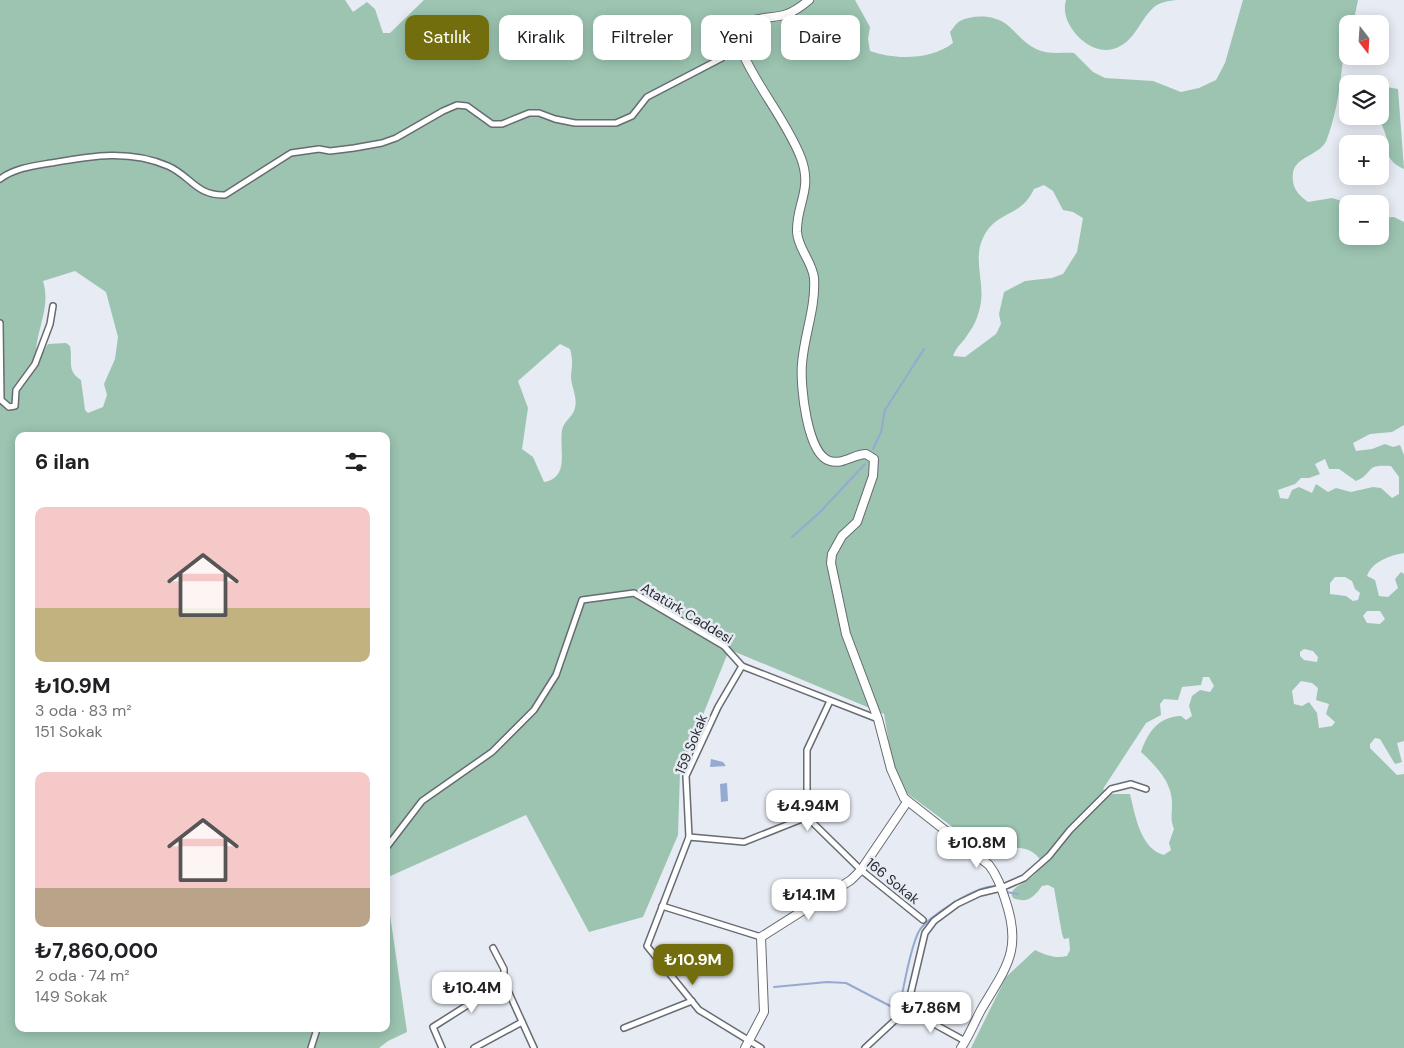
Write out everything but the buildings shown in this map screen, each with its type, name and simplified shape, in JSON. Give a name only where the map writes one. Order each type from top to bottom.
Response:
[{"type":"street","points":[[771,16],[785,15],[809,0]]},
{"type":"street","points":[[0,179],[22,168],[112,154],[155,161],[171,167],[198,189],[212,195],[225,195],[291,153],[318,148],[330,151],[382,143],[396,138],[443,110],[457,105],[467,106],[492,124],[502,124],[529,113],[575,123],[616,123],[632,116],[647,97],[718,60]]},
{"type":"street","points":[[746,60],[793,141],[806,172],[806,190],[797,234],[813,269],[814,282],[813,302],[802,361],[801,384],[812,439],[817,450],[828,461],[840,462],[866,454],[871,456],[875,463],[873,476],[857,522],[842,536],[832,554],[831,563],[846,634],[878,719],[891,769],[907,802],[989,865],[996,874],[1002,888],[1011,924],[1013,938],[1012,954],[1003,976],[963,1045],[907,1009]]},
{"type":"street","points":[[0,323],[2,400],[6,406],[15,406],[16,390],[36,364],[50,324],[53,306]]},
{"type":"street","name":"Atatürk Caddesi","points":[[390,843],[422,801],[492,752],[534,710],[556,675],[582,600],[634,593],[724,646],[742,666],[878,719]]},
{"type":"street","name":"159 Sokak","points":[[689,837],[686,776],[718,707],[742,666]]},
{"type":"street","points":[[761,1048],[747,1044],[699,1010],[647,946],[689,837],[744,842],[807,817],[807,750],[830,701]]},
{"type":"street","points":[[865,1048],[907,1009],[925,933],[934,921],[957,904],[980,893],[1002,888],[1024,878],[1050,856],[1070,830],[1111,789],[1130,784],[1146,788]]},
{"type":"street","points":[[662,906],[762,937],[839,889],[860,870],[907,802]]},
{"type":"street","name":"166 Sokak","points":[[807,817],[860,870],[923,920]]},
{"type":"street","points":[[747,1044],[764,1012],[762,937]]},
{"type":"street","points":[[493,948],[504,969],[506,982],[534,1048]]},
{"type":"street","points":[[442,1048],[433,1027],[506,982]]},
{"type":"street","points":[[624,1028],[692,1001]]},
{"type":"street","points":[[474,1048],[522,1022]]},
{"type":"street","points":[[311,1048],[316,1032]]},
{"type":"green space","points":[[0,0],[345,0],[353,12],[367,2],[375,9],[383,33],[390,33],[405,18],[405,60],[489,60],[489,15],[409,15],[424,0],[855,0],[870,27],[868,39],[870,51],[880,54],[913,57],[934,53],[953,43],[950,32],[959,22],[971,17],[984,16],[1006,24],[1024,41],[1036,49],[1050,53],[1074,53],[1093,72],[1105,78],[1153,81],[1181,92],[1199,88],[1216,80],[1225,63],[1243,0],[1358,0],[1355,15],[1339,15],[1339,65],[1343,65],[1342,71],[1341,75],[1339,75],[1339,88],[1334,116],[1327,139],[1320,149],[1298,163],[1293,173],[1293,182],[1296,190],[1308,202],[1332,198],[1339,200],[1339,245],[1389,245],[1389,217],[1394,217],[1404,222],[1404,425],[1392,432],[1370,434],[1353,443],[1356,451],[1372,449],[1385,444],[1393,447],[1400,445],[1404,455],[1404,553],[1393,555],[1377,563],[1367,576],[1375,580],[1379,596],[1388,597],[1398,588],[1395,579],[1401,572],[1404,574],[1404,741],[1397,743],[1402,762],[1395,764],[1380,739],[1375,738],[1370,744],[1370,748],[1397,775],[1404,774],[1404,1048],[971,1048],[1006,977],[1035,950],[1058,957],[1067,956],[1070,950],[1069,938],[1064,939],[1062,934],[1054,888],[1048,885],[1042,886],[1033,896],[1026,900],[1013,898],[1011,893],[1035,874],[1042,862],[1029,850],[1003,847],[991,841],[973,842],[904,791],[893,766],[884,714],[733,651],[727,655],[680,772],[678,835],[643,917],[589,932],[526,815],[390,876],[390,432],[15,432],[15,1032],[390,1032],[390,915],[407,1032],[388,1041],[379,1048],[0,1048]],"holes":[[[1044,185],[1053,191],[1063,210],[1073,212],[1083,218],[1077,252],[1063,274],[1052,278],[1025,281],[1004,292],[999,314],[1001,324],[996,334],[965,357],[953,356],[956,349],[973,327],[979,311],[982,294],[979,253],[983,238],[988,229],[995,223],[1022,205],[1034,189]],[[75,271],[106,292],[118,337],[115,359],[104,384],[107,395],[103,407],[88,413],[85,410],[81,380],[73,373],[70,346],[66,343],[48,344],[43,352],[36,352],[45,308],[43,281]],[[560,344],[570,349],[572,359],[571,380],[575,406],[573,413],[564,424],[562,430],[562,462],[560,469],[557,475],[544,482],[533,457],[522,449],[528,408],[518,381]],[[1325,459],[1329,469],[1339,469],[1356,481],[1376,466],[1391,466],[1399,477],[1399,494],[1392,498],[1381,488],[1373,487],[1351,492],[1336,488],[1328,492],[1316,484],[1312,493],[1299,487],[1292,490],[1288,499],[1280,498],[1278,490],[1295,484],[1301,478],[1309,478],[1320,474],[1315,464]],[[1335,577],[1345,577],[1352,581],[1355,589],[1360,593],[1358,600],[1353,601],[1346,596],[1330,594],[1330,583]],[[1367,611],[1380,611],[1385,619],[1380,624],[1367,623],[1363,616]],[[1304,649],[1313,651],[1318,657],[1317,662],[1304,660],[1300,656],[1300,652]],[[1203,677],[1209,677],[1214,686],[1210,692],[1200,690],[1192,696],[1189,706],[1192,716],[1186,720],[1181,716],[1173,717],[1160,723],[1147,738],[1141,752],[1167,782],[1172,797],[1174,829],[1169,843],[1171,850],[1164,855],[1149,846],[1144,838],[1137,821],[1130,794],[1113,794],[1103,789],[1146,723],[1161,715],[1160,704],[1164,699],[1178,700],[1182,687],[1201,685]],[[1301,681],[1312,683],[1318,688],[1316,700],[1329,704],[1326,714],[1335,722],[1332,726],[1319,728],[1317,713],[1309,702],[1302,706],[1294,704],[1292,691]]]},
{"type":"green space","points":[[1066,0],[1176,0],[1154,7],[1126,43],[1110,50],[1101,50],[1086,43],[1072,29],[1065,11]]},
{"type":"green space","points":[[1389,87],[1398,89],[1404,169],[1390,159],[1389,135],[1386,135],[1382,125],[1389,125]]},
{"type":"water","points":[[711,759],[723,762],[726,766],[710,767]]},
{"type":"water","points":[[727,783],[728,801],[721,802],[720,784]]},
{"type":"waterway","points":[[873,449],[881,432],[885,410],[924,349]]},
{"type":"waterway","points":[[792,537],[819,513],[865,464]]},
{"type":"waterway","points":[[774,987],[827,982],[846,983],[894,1008],[900,1004],[912,949],[923,926],[942,910],[968,895],[991,887],[998,887]]},
{"type":"waterway","points":[[1006,892],[1018,894]]}]
